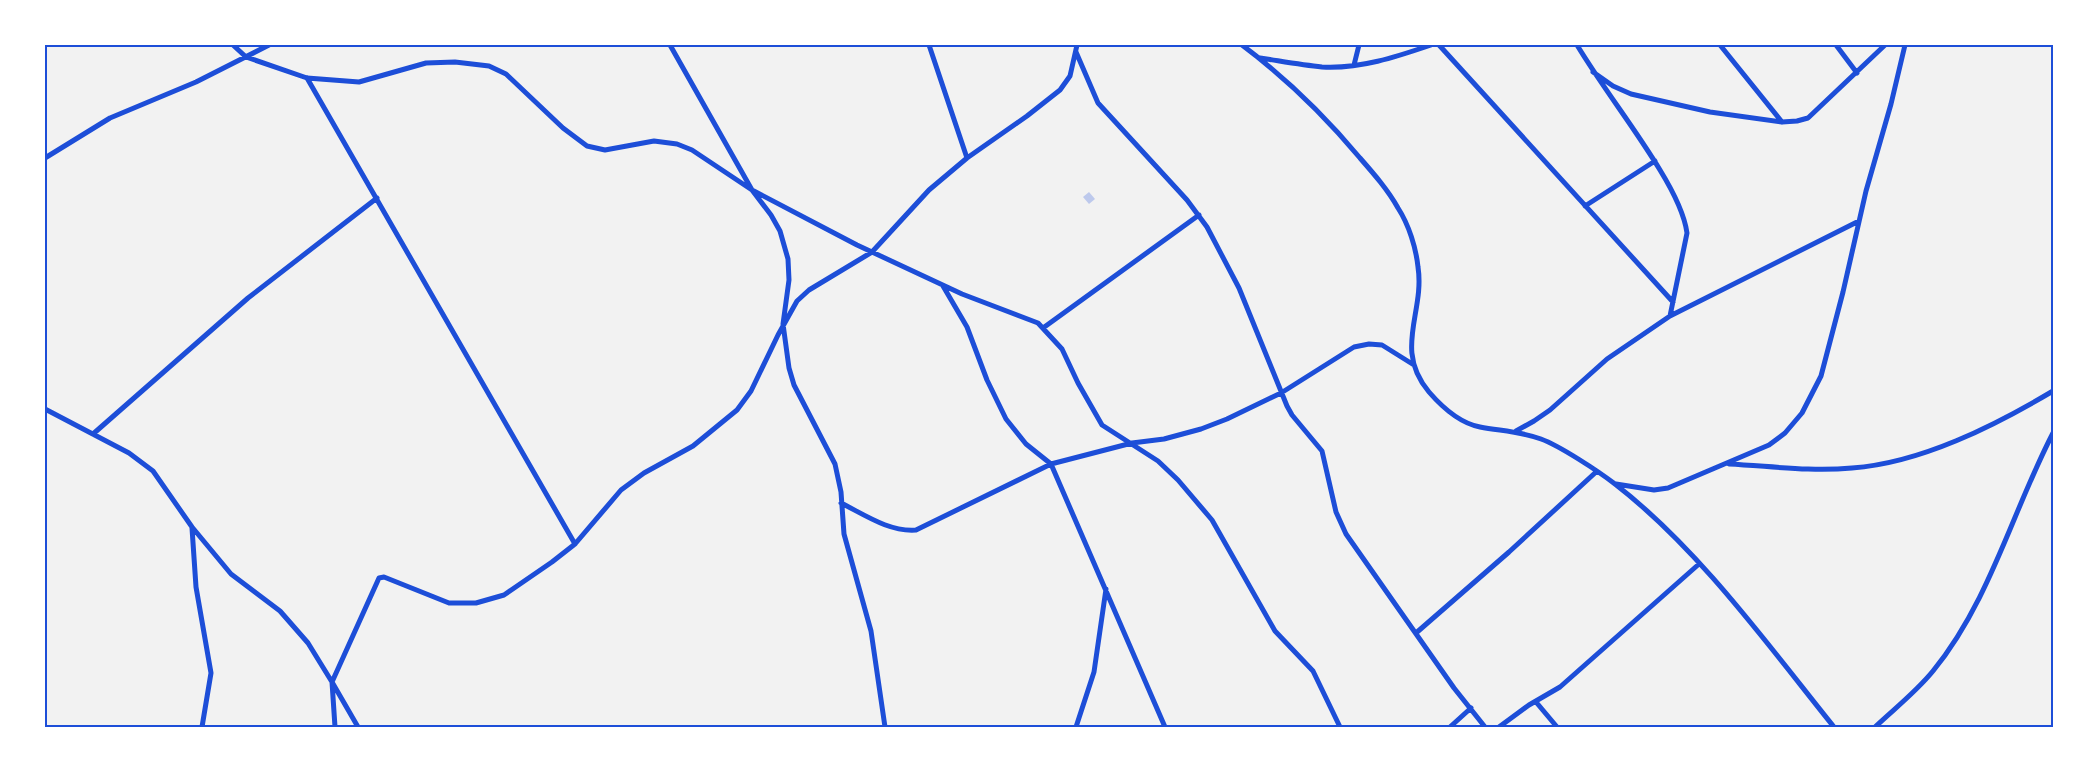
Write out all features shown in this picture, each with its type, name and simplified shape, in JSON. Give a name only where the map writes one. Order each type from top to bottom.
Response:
[{"type":"street","points":[[233,45],[246,57],[307,78],[359,82],[426,63],[455,62],[489,66],[506,74],[563,128],[587,146],[605,150],[654,141],[677,144],[692,150],[752,190],[872,252],[943,285],[1038,323],[1062,350],[1102,425],[1158,461],[1178,480],[1212,520],[1275,631],[1313,671],[1340,727]]},
{"type":"street","points":[[45,158],[110,118],[196,82],[269,45]]},
{"type":"street","points":[[670,45],[752,190],[771,214],[780,231],[788,259],[789,280],[783,324],[791,376],[835,464],[844,534],[870,631],[885,727]]},
{"type":"street","points":[[929,45],[967,158]]},
{"type":"street","points":[[335,727],[332,682],[379,578],[384,577],[449,603],[476,604],[504,595],[575,544],[622,490],[644,473],[693,446],[736,410],[751,391],[792,307],[809,290],[872,252],[929,190],[967,158],[1028,116],[1060,90],[1070,76],[1077,45]]},
{"type":"street","points":[[1242,45],[1299,92],[1326,119],[1381,182],[1399,209],[1407,227],[1419,269],[1419,294],[1411,336],[1414,364],[1421,382],[1429,392],[1445,408],[1464,422],[1478,427],[1516,431],[1544,440],[1614,484],[1679,540],[1834,727]]},
{"type":"street","points":[[1354,65],[1359,45]]},
{"type":"street","points":[[1260,58],[1322,67],[1354,65],[1390,59],[1431,45]]},
{"type":"street","points":[[1439,45],[1673,302]]},
{"type":"street","points":[[1577,45],[1655,161],[1672,191],[1687,233],[1670,316]]},
{"type":"street","points":[[1720,45],[1782,122]]},
{"type":"street","points":[[1836,45],[1857,73]]},
{"type":"street","points":[[1594,72],[1613,86],[1631,94],[1710,112],[1782,122],[1797,121],[1808,118],[1885,45]]},
{"type":"street","points":[[1614,484],[1662,489],[1769,445],[1785,433],[1802,413],[1821,376],[1844,292],[1866,191],[1891,104],[1905,45]]},
{"type":"street","points":[[1076,52],[1098,103],[1199,215],[1239,288],[1281,394],[1292,415],[1322,450],[1341,526],[1485,727]]},
{"type":"street","points":[[307,78],[575,544]]},
{"type":"street","points":[[1585,206],[1655,161]]},
{"type":"street","points":[[93,434],[248,298],[377,198]]},
{"type":"street","points":[[1042,328],[1199,215]]},
{"type":"street","points":[[1516,431],[1534,421],[1608,359],[1670,316],[1859,222]]},
{"type":"street","points":[[943,285],[967,327],[987,380],[1006,419],[1026,444],[1051,464],[1165,727]]},
{"type":"street","points":[[841,503],[891,528],[902,531],[916,530],[1051,464],[1132,443],[1164,439],[1201,429],[1281,394],[1354,347],[1369,344],[1382,345],[1414,364]]},
{"type":"street","points":[[1726,464],[1825,469],[1853,468],[1887,463],[1939,448],[2023,409],[2053,391]]},
{"type":"street","points":[[45,409],[129,453],[154,472],[192,527],[231,574],[280,611],[308,643],[358,727]]},
{"type":"street","points":[[1874,727],[1932,671],[1966,623],[1990,576],[2033,472],[2053,433]]},
{"type":"street","points":[[1416,633],[1509,552],[1596,472]]},
{"type":"street","points":[[192,527],[196,587],[212,673],[202,727]]},
{"type":"street","points":[[1499,727],[1560,687],[1699,564]]},
{"type":"street","points":[[1076,727],[1094,672],[1106,588]]},
{"type":"street","points":[[1536,702],[1557,727]]},
{"type":"street","points":[[1450,727],[1470,708]]},
{"type":"building","points":[[1089,192],[1095,199],[1089,204],[1083,197]]}]
